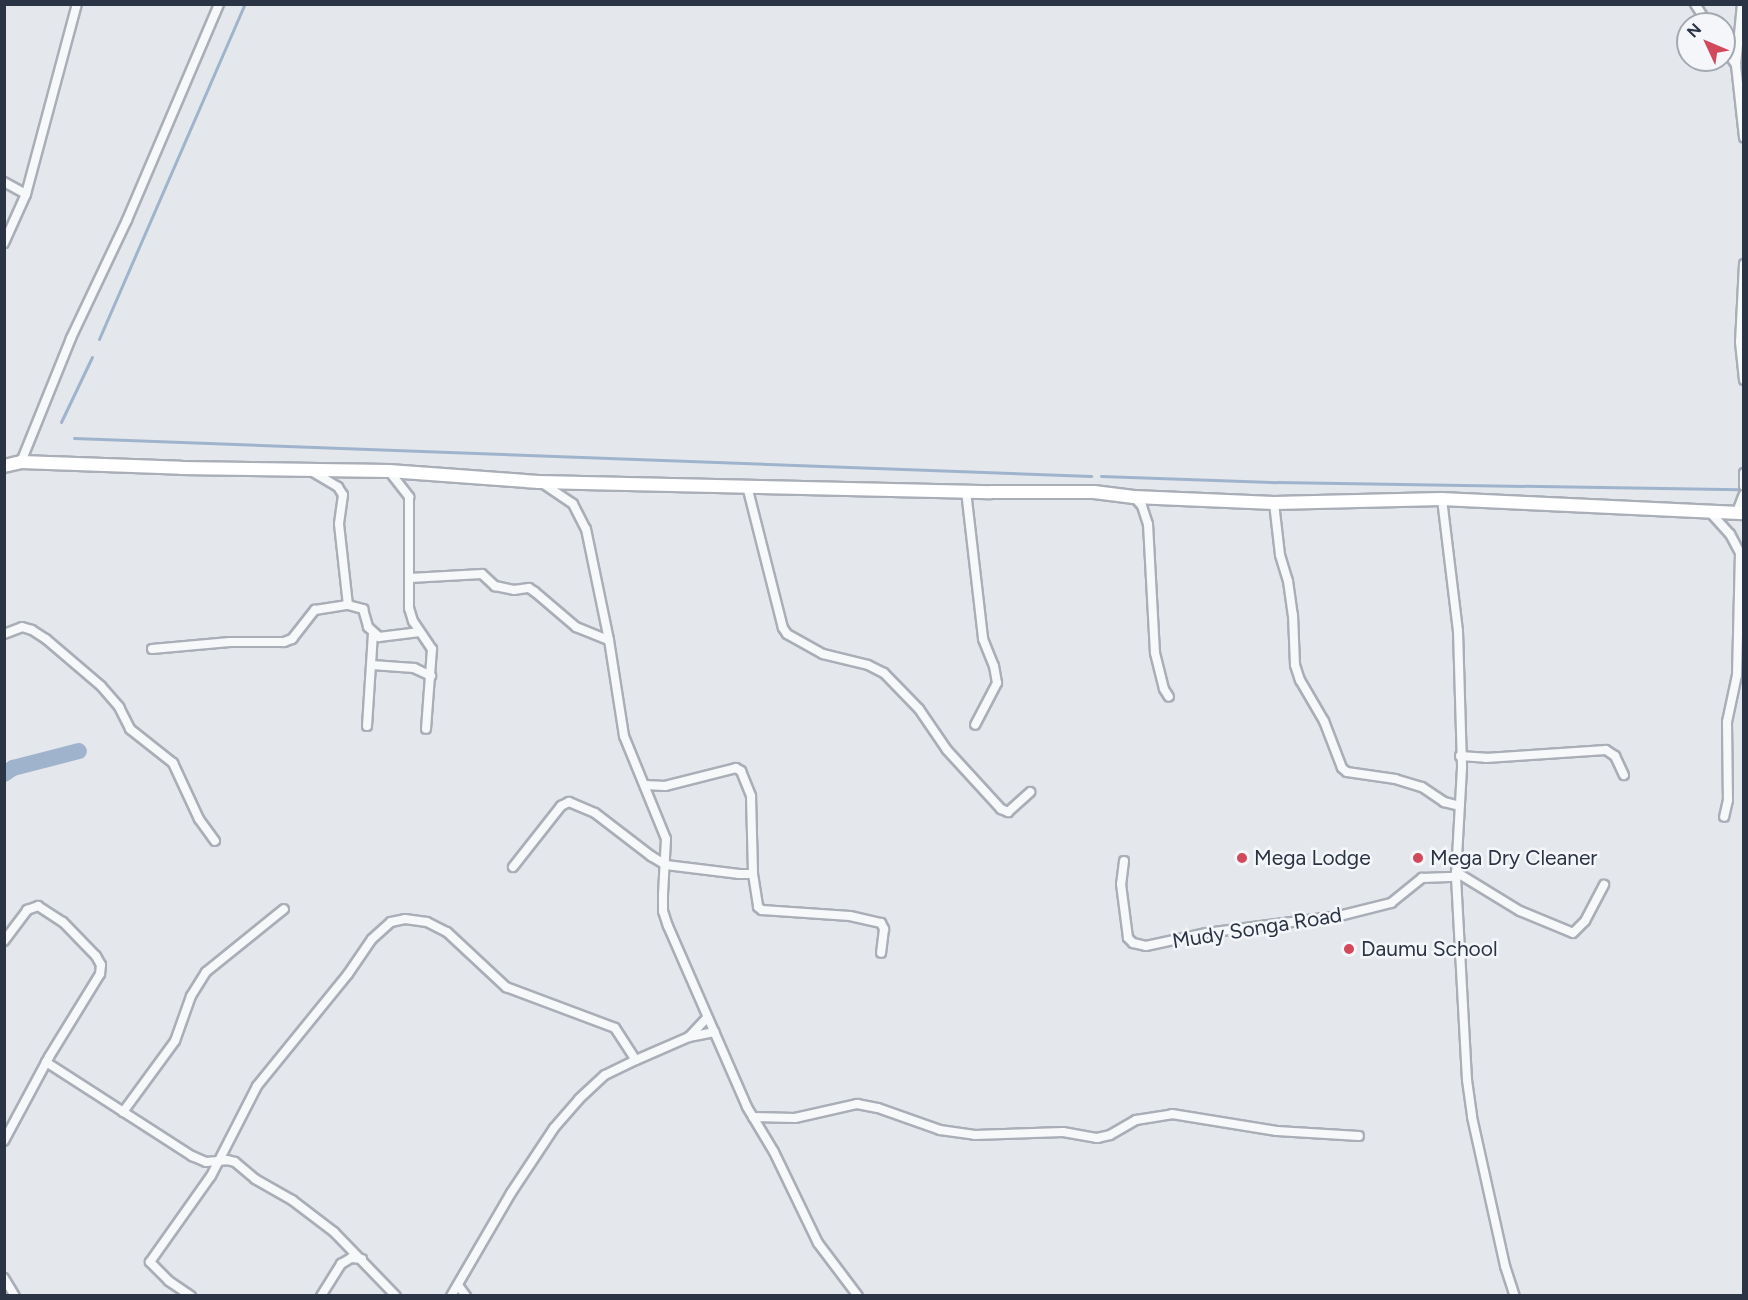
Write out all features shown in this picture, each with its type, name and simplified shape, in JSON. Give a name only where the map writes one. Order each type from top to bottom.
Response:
[{"type":"main road","points":[[6,464],[21,462],[41,465],[279,469],[313,472],[389,471],[539,482],[1094,492],[1134,497],[1274,503],[1442,500],[1740,513]]},
{"type":"street","points":[[4,243],[26,194],[77,4]]},
{"type":"street","points":[[21,462],[71,338],[127,220],[219,4]]},
{"type":"street","points":[[1742,4],[1736,64],[1743,138]]},
{"type":"street","points":[[4,182],[26,194]]},
{"type":"street","points":[[1743,264],[1740,342],[1743,380]]},
{"type":"street","points":[[389,471],[409,497],[409,608],[413,621],[432,649],[426,729]]},
{"type":"street","points":[[313,472],[338,488],[343,495],[339,524],[348,604]]},
{"type":"street","points":[[1743,473],[1743,486]]},
{"type":"street","points":[[539,482],[573,504],[586,529],[609,640],[624,736],[663,827],[666,864],[663,911],[707,1018],[715,1032],[732,1078],[774,1152],[818,1243],[858,1296]]},
{"type":"street","points":[[747,486],[783,628],[787,634],[823,654],[868,664],[884,673],[919,708],[947,750],[1000,809],[1008,812],[1030,792]]},
{"type":"street","points":[[966,491],[983,639],[994,666],[997,683],[975,725]]},
{"type":"street","points":[[1740,513],[1743,494]]},
{"type":"street","points":[[1134,497],[1142,506],[1148,524],[1155,653],[1164,689],[1169,697]]},
{"type":"street","points":[[1442,500],[1458,631],[1460,806],[1456,874],[1472,1117],[1505,1266],[1515,1296]]},
{"type":"street","points":[[1274,503],[1280,555],[1288,581],[1293,615],[1295,665],[1300,680],[1324,721],[1342,768],[1347,772],[1395,779],[1422,787],[1444,802],[1460,806]]},
{"type":"street","points":[[1708,511],[1730,534],[1740,553],[1737,675],[1727,722],[1728,800],[1724,817]]},
{"type":"street","points":[[410,578],[482,574],[495,586],[514,590],[529,588],[576,627],[609,640]]},
{"type":"street","points":[[152,649],[230,642],[284,642],[292,639],[315,610],[348,604],[363,609],[373,634],[368,726]]},
{"type":"street","points":[[4,634],[21,627],[32,630],[46,639],[101,686],[119,707],[130,729],[173,763],[199,819],[215,841]]},
{"type":"street","points":[[373,634],[379,637],[420,632]]},
{"type":"street","points":[[372,665],[414,668],[431,676]]},
{"type":"street","points":[[1460,756],[1486,758],[1606,750],[1615,756],[1624,775]]},
{"type":"street","points":[[645,786],[665,786],[736,768],[741,771],[751,796],[755,902],[762,910],[805,911],[850,916],[881,924],[884,928],[881,953]]},
{"type":"street","points":[[513,867],[561,806],[568,802],[595,813],[651,856],[666,864],[753,874]]},
{"type":"street","name":"Mudy Songa Road","points":[[1124,861],[1121,884],[1128,938],[1133,944],[1146,946],[1206,933],[1339,916],[1391,903],[1422,878],[1456,874]]},
{"type":"street","points":[[1456,874],[1520,911],[1573,933],[1585,921],[1604,885]]},
{"type":"street","points":[[4,941],[27,910],[38,906],[63,922],[96,956],[100,965],[100,974],[46,1062],[4,1140]]},
{"type":"street","points":[[123,1112],[175,1041],[191,996],[206,972],[284,909]]},
{"type":"street","points":[[191,1296],[169,1281],[150,1262],[210,1176],[257,1086],[348,974],[372,939],[391,922],[405,919],[427,922],[447,932],[506,987],[615,1028],[636,1060]]},
{"type":"street","points":[[689,1037],[707,1018]]},
{"type":"street","points":[[451,1296],[511,1192],[554,1128],[605,1076],[689,1037],[715,1032]]},
{"type":"street","points":[[46,1062],[192,1156],[206,1162],[219,1160],[235,1162],[255,1179],[292,1200],[334,1232],[396,1296]]},
{"type":"street","points":[[753,1117],[795,1118],[857,1104],[878,1108],[940,1130],[975,1135],[1063,1132],[1097,1138],[1110,1135],[1136,1120],[1172,1113],[1277,1131],[1359,1136]]},
{"type":"street","points":[[206,1162],[210,1176]]},
{"type":"street","points":[[321,1296],[341,1264],[351,1258],[362,1259]]},
{"type":"street","points":[[4,1278],[15,1296]]},
{"type":"street","points":[[458,1285],[466,1296]]},
{"type":"waterway","points":[[99,339],[245,4]]},
{"type":"waterway","points":[[61,422],[92,357]]},
{"type":"waterway","points":[[74,438],[1091,476]]},
{"type":"waterway","points":[[1101,476],[1277,482],[1740,489]]},
{"type":"waterway","points":[[4,774],[13,768],[79,751]]},
{"type":"place","name":"Mega Lodge","points":[[1242,858]]},
{"type":"place","name":"Mega Dry Cleaner","points":[[1418,858]]},
{"type":"place","name":"Daumu School","points":[[1349,949]]}]
